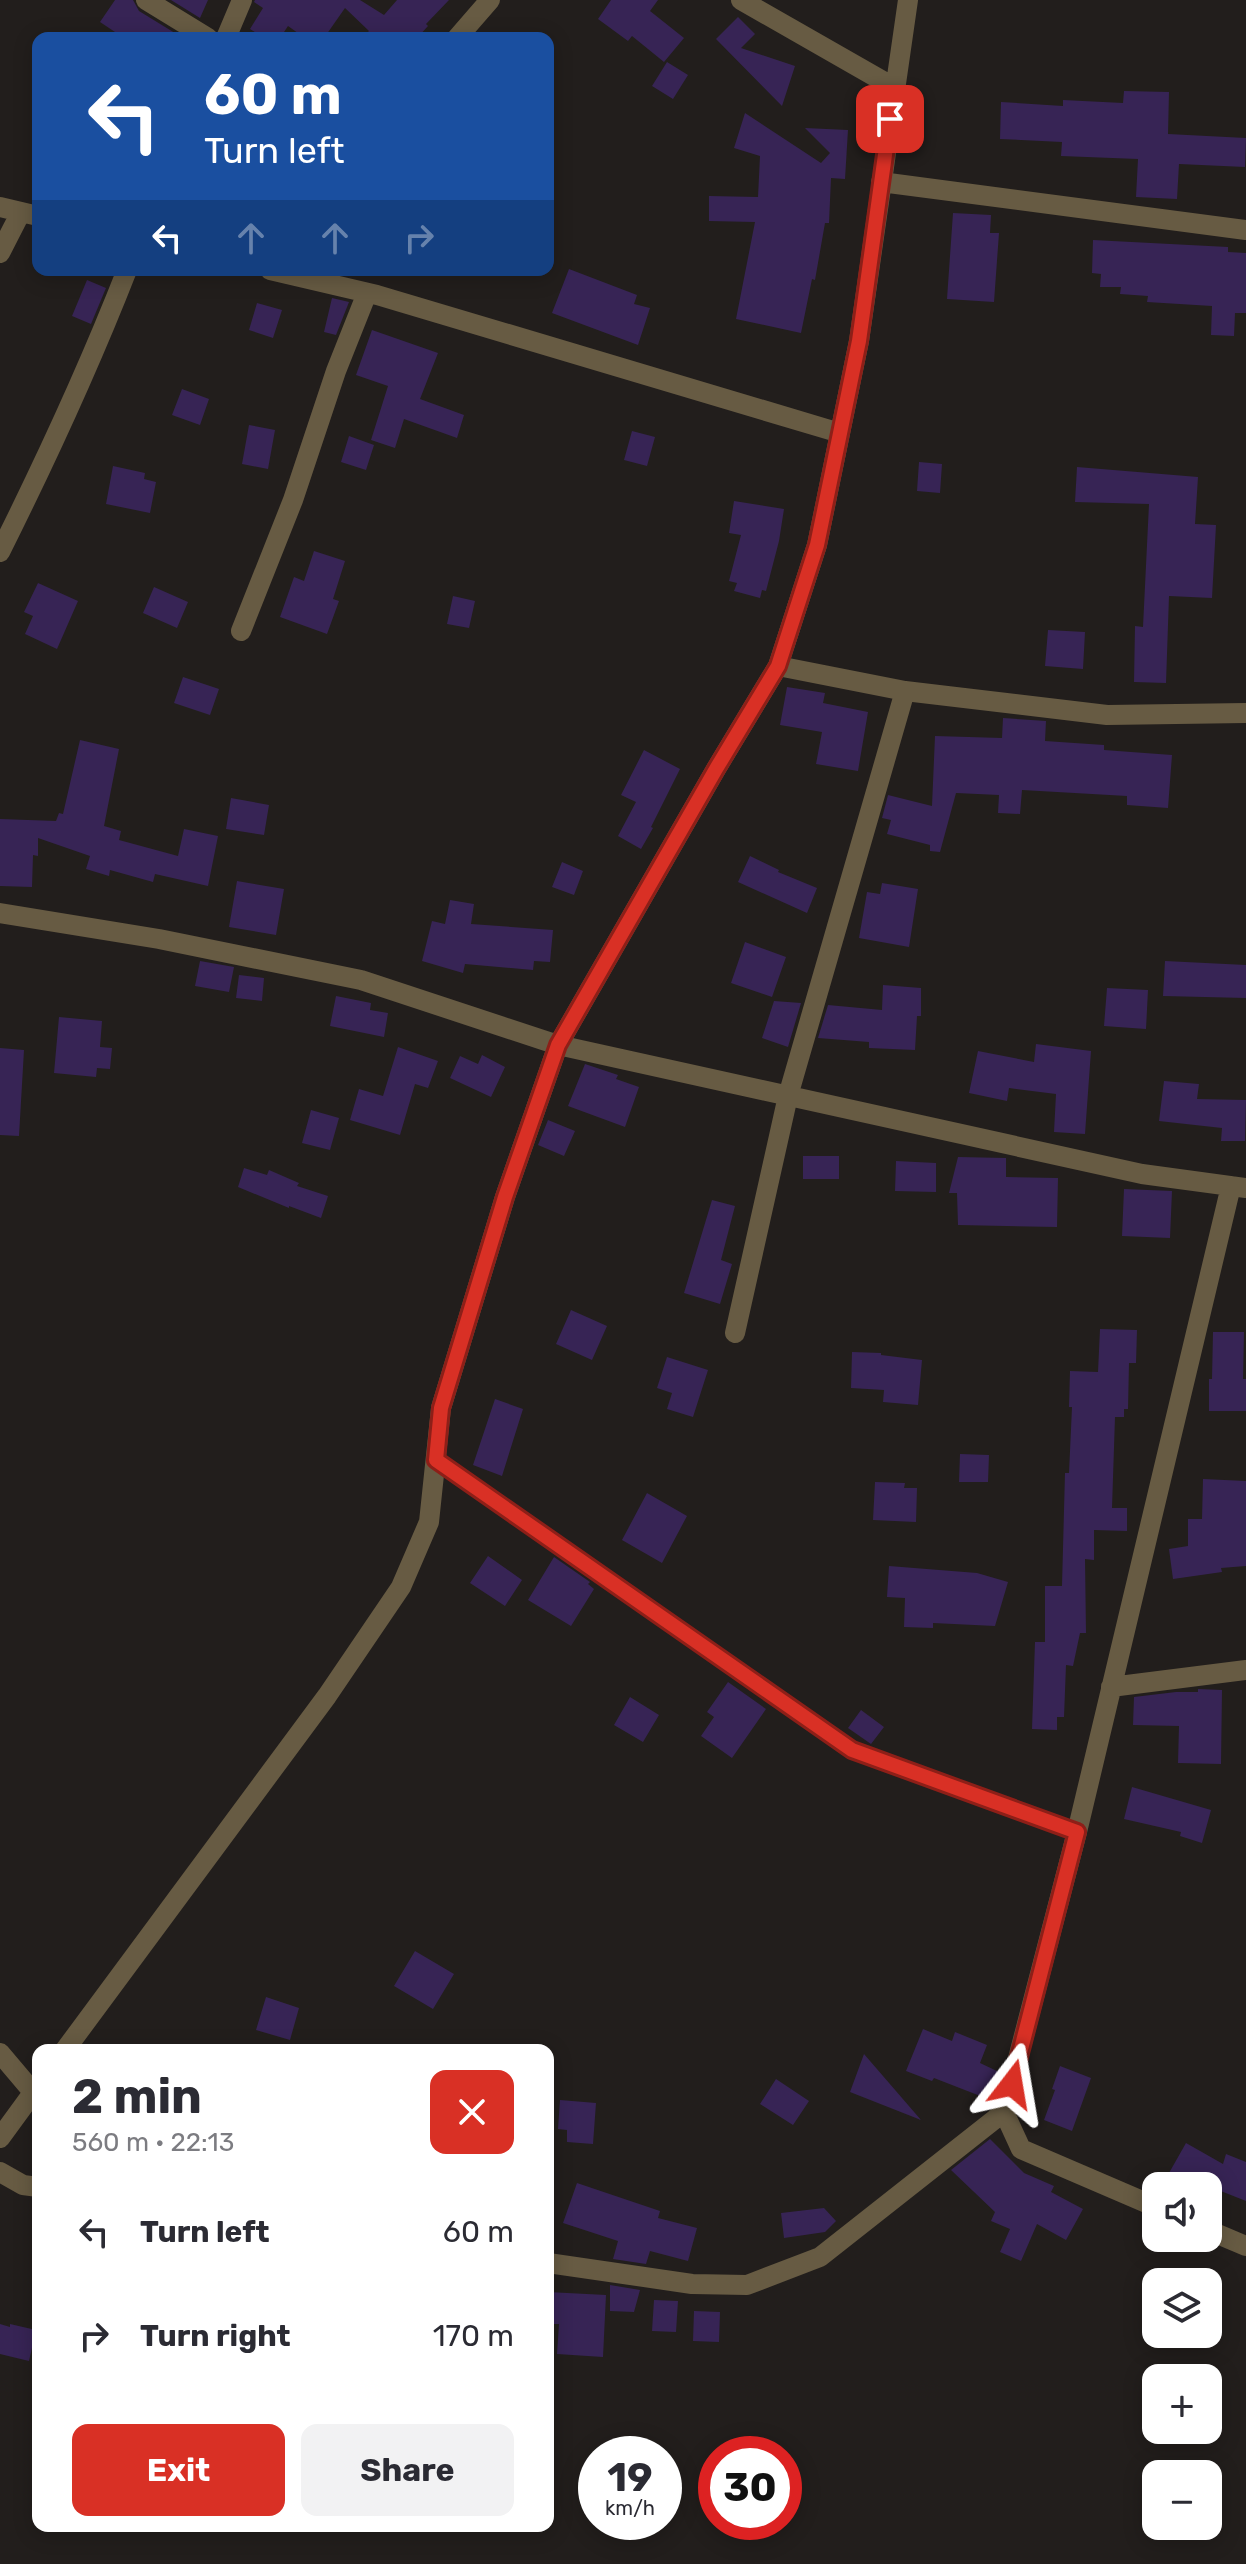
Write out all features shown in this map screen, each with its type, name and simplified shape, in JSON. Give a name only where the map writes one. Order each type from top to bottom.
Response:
[{"type":"street","points":[[146,0],[198,32]]},
{"type":"street","points":[[229,32],[242,0]]},
{"type":"street","points":[[462,32],[490,0]]},
{"type":"street","points":[[741,0],[895,88]]},
{"type":"street","points":[[69,2044],[327,1696],[401,1587],[429,1522],[441,1408],[505,1197],[558,1045],[778,666],[817,545],[859,341],[908,0]]},
{"type":"street","points":[[881,182],[1246,230]]},
{"type":"street","points":[[0,207],[30,214],[0,253]]},
{"type":"street","points":[[0,552],[53,446],[125,276]]},
{"type":"street","points":[[299,276],[367,293],[840,433]]},
{"type":"street","points":[[241,631],[293,500],[336,371],[367,293]]},
{"type":"street","points":[[778,666],[905,691],[1107,715],[1246,713]]},
{"type":"street","points":[[735,1333],[788,1096],[905,691]]},
{"type":"street","points":[[0,913],[159,939],[361,980],[558,1045],[1142,1174],[1238,1187],[1004,2112],[820,2257],[747,2285],[692,2284],[554,2264]]},
{"type":"street","points":[[1111,1687],[1246,1670]]},
{"type":"street","points":[[0,2053],[32,2085]]},
{"type":"street","points":[[0,2138],[32,2094]]},
{"type":"street","points":[[1004,2112],[1021,2149],[1142,2201]]},
{"type":"street","points":[[0,2172],[23,2185],[32,2186]]},
{"type":"street","points":[[1222,2236],[1246,2246]]},
{"type":"lane","points":[[436,1460],[852,1750],[1077,1832]]},
{"type":"building","points":[[115,0],[133,0],[139,11],[173,32],[115,32],[100,22]]},
{"type":"building","points":[[171,0],[208,0],[200,18]]},
{"type":"building","points":[[360,0],[384,15],[397,0],[449,0],[426,24],[428,26],[423,32],[368,32],[345,8],[328,32],[296,32],[288,26],[284,32],[255,32],[250,29],[263,8],[254,2]]},
{"type":"building","points":[[611,0],[658,0],[650,11],[684,38],[664,62],[632,36],[628,41],[598,19]]},
{"type":"building","points":[[738,17],[755,34],[741,48],[795,66],[782,106],[716,39]]},
{"type":"building","points":[[667,62],[688,75],[673,99],[652,86]]},
{"type":"building","points":[[1124,91],[1169,92],[1168,134],[1246,138],[1245,167],[1179,164],[1177,199],[1136,197],[1138,159],[1061,156],[1062,142],[1000,139],[1001,102],[1063,106],[1063,100],[1123,103]]},
{"type":"building","points":[[745,113],[821,163],[830,153],[805,128],[848,130],[845,179],[831,178],[829,223],[825,223],[801,333],[736,319],[755,222],[709,221],[709,196],[758,197],[760,156],[734,148]]},
{"type":"building","points":[[953,213],[991,215],[990,233],[999,233],[994,302],[947,299]]},
{"type":"building","points":[[1093,240],[1228,247],[1228,252],[1246,253],[1246,313],[1235,313],[1234,336],[1211,335],[1212,306],[1147,302],[1148,296],[1120,294],[1121,287],[1100,287],[1101,274],[1092,273]]},
{"type":"building","points":[[569,269],[637,295],[634,304],[650,308],[638,345],[552,313]]},
{"type":"building","points":[[87,280],[106,288],[91,324],[72,316]]},
{"type":"building","points":[[332,298],[349,302],[336,335],[324,332]]},
{"type":"building","points":[[257,303],[282,310],[273,338],[249,330]]},
{"type":"building","points":[[372,330],[438,353],[420,399],[464,415],[457,438],[404,419],[395,448],[371,440],[388,386],[356,375]]},
{"type":"building","points":[[182,389],[209,399],[200,425],[172,415]]},
{"type":"building","points":[[249,425],[275,430],[268,469],[242,464]]},
{"type":"building","points":[[632,431],[655,437],[647,466],[624,460]]},
{"type":"building","points":[[349,436],[374,445],[366,470],[341,462]]},
{"type":"building","points":[[919,462],[942,464],[940,493],[917,491]]},
{"type":"building","points":[[113,466],[145,473],[144,479],[156,482],[150,513],[106,504]]},
{"type":"building","points":[[1077,467],[1198,477],[1195,524],[1216,525],[1212,598],[1169,596],[1166,683],[1134,682],[1135,626],[1143,627],[1149,504],[1075,502]]},
{"type":"building","points":[[734,501],[784,509],[766,591],[762,590],[760,598],[734,591],[737,583],[729,581],[741,535],[729,533]]},
{"type":"building","points":[[314,551],[345,561],[333,599],[339,601],[327,634],[280,617],[294,577],[304,581]]},
{"type":"building","points":[[38,583],[78,601],[57,649],[25,634],[33,616],[24,612]]},
{"type":"building","points":[[154,587],[188,602],[177,628],[143,613]]},
{"type":"building","points":[[453,596],[475,601],[469,628],[447,624]]},
{"type":"building","points":[[1048,630],[1085,632],[1083,669],[1045,666]]},
{"type":"building","points":[[183,677],[219,689],[210,715],[174,703]]},
{"type":"building","points":[[787,687],[825,693],[823,703],[868,712],[858,771],[816,764],[822,732],[780,725]]},
{"type":"building","points":[[1003,718],[1046,721],[1045,741],[1104,745],[1104,750],[1172,755],[1168,808],[1127,805],[1127,796],[1022,790],[1020,814],[998,813],[999,795],[956,793],[940,852],[930,851],[930,845],[887,834],[891,820],[882,818],[888,795],[932,806],[935,736],[1002,738]]},
{"type":"building","points":[[80,740],[119,749],[104,826],[121,831],[119,840],[178,856],[184,829],[218,836],[208,886],[155,874],[153,882],[110,870],[109,876],[86,869],[90,856],[38,838],[38,856],[33,855],[32,887],[0,886],[0,819],[56,821],[59,813],[63,814]]},
{"type":"building","points":[[644,750],[680,769],[641,849],[618,836],[636,802],[621,795]]},
{"type":"building","points":[[231,798],[269,805],[264,835],[226,829]]},
{"type":"building","points":[[750,856],[817,888],[807,913],[738,882]]},
{"type":"building","points":[[562,862],[583,871],[574,895],[552,887]]},
{"type":"building","points":[[237,881],[284,889],[276,935],[229,927]]},
{"type":"building","points":[[882,883],[918,889],[909,947],[859,938],[867,892],[880,894]]},
{"type":"building","points":[[450,900],[474,904],[471,924],[553,930],[550,962],[534,961],[533,970],[465,964],[463,973],[422,961],[432,921],[445,924]]},
{"type":"building","points":[[745,942],[786,957],[772,997],[731,983]]},
{"type":"building","points":[[200,961],[234,967],[229,992],[195,986]]},
{"type":"building","points":[[1165,961],[1246,965],[1246,998],[1163,996]]},
{"type":"building","points":[[239,975],[264,978],[262,1001],[236,998]]},
{"type":"building","points":[[883,985],[921,988],[921,1016],[917,1016],[915,1050],[869,1048],[869,1042],[818,1038],[828,1005],[882,1010]]},
{"type":"building","points":[[1107,988],[1148,990],[1146,1029],[1104,1026]]},
{"type":"building","points":[[336,996],[371,1003],[370,1010],[388,1013],[384,1037],[330,1026]]},
{"type":"building","points":[[774,1001],[801,1003],[788,1047],[762,1038]]},
{"type":"building","points":[[59,1017],[102,1021],[100,1047],[112,1048],[110,1069],[97,1068],[96,1077],[54,1073]]},
{"type":"building","points":[[1036,1044],[1091,1051],[1085,1134],[1054,1132],[1056,1094],[1009,1088],[1007,1101],[969,1093],[978,1051],[1034,1062]]},
{"type":"building","points":[[398,1047],[438,1061],[428,1088],[415,1084],[400,1135],[350,1120],[359,1089],[383,1096]]},
{"type":"building","points":[[0,1048],[24,1050],[19,1136],[0,1135]]},
{"type":"building","points":[[482,1055],[505,1067],[491,1097],[450,1078],[460,1056],[478,1064]]},
{"type":"building","points":[[585,1064],[618,1075],[616,1079],[639,1087],[625,1127],[568,1106]]},
{"type":"building","points":[[1164,1081],[1199,1084],[1197,1099],[1246,1100],[1245,1141],[1221,1141],[1222,1128],[1159,1121]]},
{"type":"building","points":[[311,1110],[339,1118],[330,1150],[302,1143]]},
{"type":"building","points":[[548,1120],[575,1131],[564,1156],[538,1145]]},
{"type":"building","points":[[803,1156],[839,1156],[839,1179],[803,1179]]},
{"type":"building","points":[[958,1157],[1006,1158],[1006,1177],[1058,1178],[1057,1227],[958,1225],[957,1193],[949,1193]]},
{"type":"building","points":[[896,1161],[936,1163],[936,1192],[895,1191]]},
{"type":"building","points":[[244,1168],[267,1175],[269,1170],[299,1183],[297,1186],[328,1196],[321,1218],[238,1187]]},
{"type":"building","points":[[1124,1189],[1172,1191],[1170,1238],[1122,1236]]},
{"type":"building","points":[[712,1200],[735,1206],[721,1260],[732,1264],[720,1304],[684,1293]]},
{"type":"building","points":[[571,1310],[607,1326],[592,1360],[556,1344]]},
{"type":"building","points":[[1100,1329],[1137,1330],[1136,1363],[1129,1363],[1128,1409],[1124,1409],[1124,1417],[1115,1417],[1112,1508],[1127,1508],[1127,1531],[1094,1530],[1094,1560],[1085,1559],[1086,1633],[1080,1633],[1073,1666],[1066,1665],[1064,1717],[1057,1717],[1057,1730],[1032,1729],[1035,1642],[1045,1642],[1045,1586],[1062,1586],[1065,1473],[1069,1473],[1072,1407],[1069,1407],[1070,1371],[1098,1372]]},
{"type":"building","points":[[1213,1332],[1244,1332],[1246,1411],[1209,1411]]},
{"type":"building","points":[[852,1352],[922,1360],[918,1405],[883,1402],[884,1390],[851,1388]]},
{"type":"building","points":[[667,1357],[708,1370],[693,1417],[667,1409],[672,1393],[657,1388]]},
{"type":"building","points":[[495,1399],[523,1409],[502,1476],[473,1465]]},
{"type":"building","points":[[960,1454],[989,1455],[988,1482],[959,1482]]},
{"type":"building","points":[[1203,1479],[1246,1481],[1246,1566],[1221,1568],[1222,1572],[1173,1579],[1169,1549],[1188,1546],[1188,1519],[1202,1519]]},
{"type":"building","points":[[875,1482],[905,1483],[904,1488],[917,1488],[916,1522],[873,1520]]},
{"type":"building","points":[[647,1493],[687,1516],[662,1563],[622,1540]]},
{"type":"building","points":[[488,1556],[522,1580],[505,1606],[470,1583]]},
{"type":"building","points":[[554,1557],[590,1582],[588,1584],[594,1589],[571,1626],[528,1600]]},
{"type":"building","points":[[889,1566],[977,1573],[1008,1582],[995,1626],[933,1623],[933,1628],[904,1627],[905,1598],[887,1597]]},
{"type":"building","points":[[728,1682],[766,1709],[732,1758],[701,1736],[714,1717],[707,1712]]},
{"type":"building","points":[[1198,1689],[1222,1690],[1221,1764],[1178,1763],[1179,1726],[1133,1725],[1134,1697],[1198,1692]]},
{"type":"building","points":[[630,1697],[659,1715],[643,1742],[614,1725]]},
{"type":"building","points":[[861,1710],[884,1727],[871,1744],[848,1728]]},
{"type":"building","points":[[1132,1787],[1211,1810],[1202,1843],[1180,1836],[1181,1832],[1124,1819]]},
{"type":"building","points":[[415,1951],[454,1974],[433,2009],[394,1986]]},
{"type":"building","points":[[266,1997],[299,2008],[290,2040],[256,2030]]},
{"type":"building","points":[[923,2029],[952,2041],[955,2032],[987,2045],[980,2063],[999,2072],[988,2099],[934,2078],[932,2081],[906,2071]]},
{"type":"building","points":[[864,2054],[921,2120],[850,2092]]},
{"type":"building","points":[[1060,2066],[1091,2078],[1072,2131],[1044,2120]]},
{"type":"building","points":[[776,2079],[809,2101],[793,2125],[760,2104]]},
{"type":"building","points":[[560,2100],[596,2103],[593,2144],[567,2142],[567,2130],[558,2129]]},
{"type":"building","points":[[990,2139],[1024,2173],[1054,2186],[1051,2192],[1083,2209],[1066,2240],[1037,2224],[1021,2261],[1000,2252],[1010,2229],[991,2221],[995,2212],[951,2170]]},
{"type":"building","points":[[1186,2143],[1223,2164],[1226,2154],[1246,2162],[1246,2201],[1222,2192],[1222,2172],[1170,2172]]},
{"type":"building","points":[[577,2183],[660,2211],[658,2218],[697,2228],[688,2261],[650,2251],[646,2264],[613,2259],[618,2241],[563,2223]]},
{"type":"building","points":[[824,2208],[836,2221],[825,2232],[784,2238],[781,2213]]},
{"type":"building","points":[[610,2285],[640,2290],[634,2312],[610,2311]]},
{"type":"building","points":[[554,2292],[606,2295],[603,2357],[557,2354],[559,2324],[554,2324]]},
{"type":"building","points":[[654,2300],[678,2301],[676,2332],[652,2331]]},
{"type":"building","points":[[694,2311],[720,2312],[719,2342],[693,2341]]},
{"type":"building","points":[[0,2324],[32,2329],[29,2361],[0,2354]]},
{"type":"route","points":[[890,119],[859,341],[817,545],[778,666],[558,1045],[505,1197],[441,1408],[436,1460],[852,1750],[1077,1832],[1012,2084]]}]
